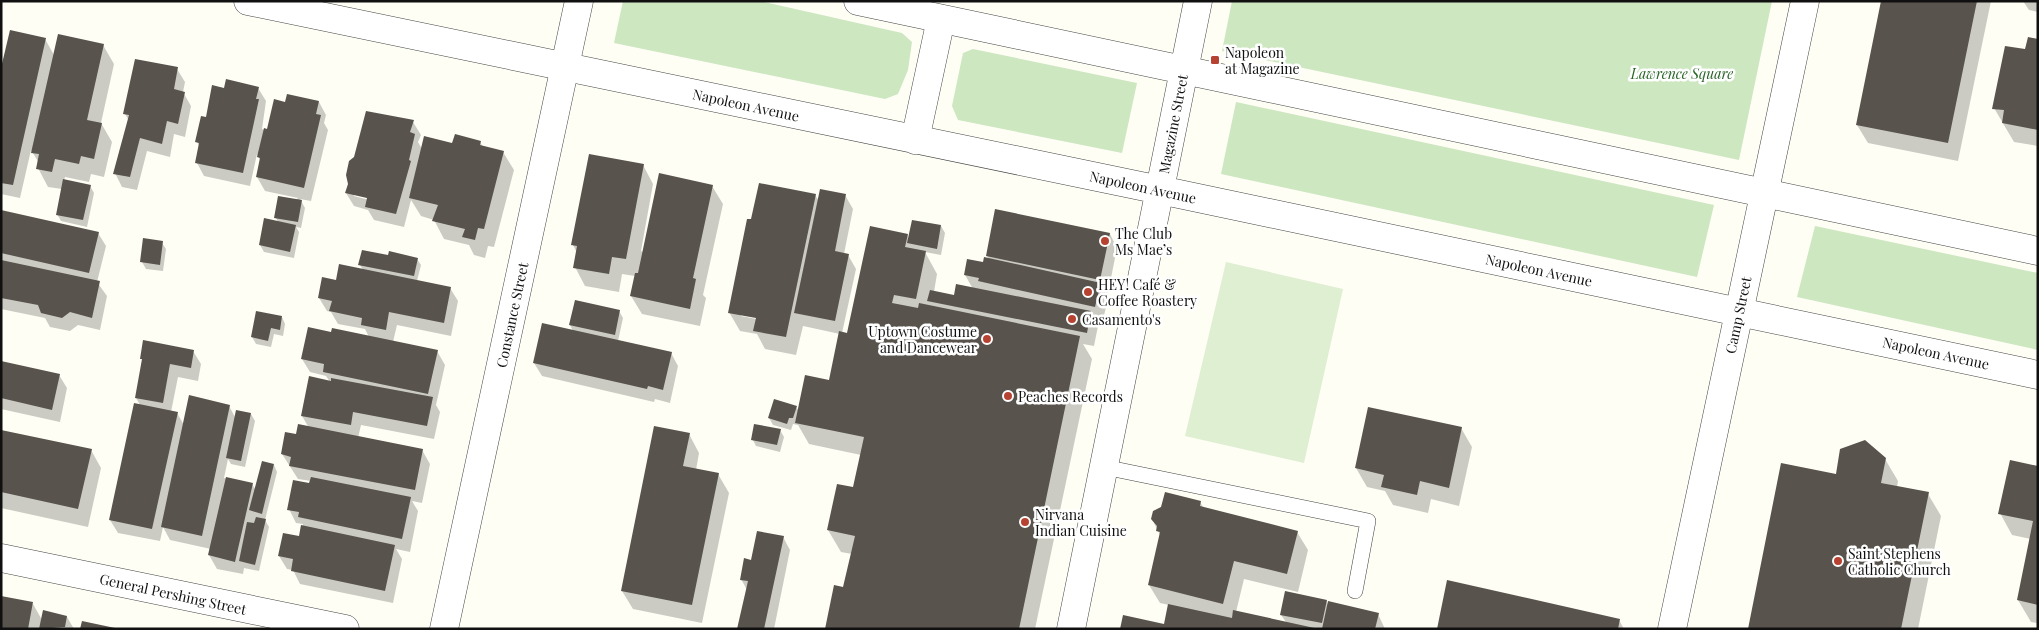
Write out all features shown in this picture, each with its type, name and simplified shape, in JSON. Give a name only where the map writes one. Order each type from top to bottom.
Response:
[{"type":"street","name":"Napoleon Avenue","points":[[248,1],[1160,190],[2038,375]]},
{"type":"street","name":"Constance Street","points":[[444,629],[579,1]]},
{"type":"street","points":[[858,1],[2038,251]]},
{"type":"street","name":"Magazine Street","points":[[1071,629],[1198,1]]},
{"type":"street","name":"Camp Street","points":[[1672,629],[1805,1]]},
{"type":"street","points":[[915,140],[941,19]]},
{"type":"street","name":"General Pershing Street","points":[[1,558],[346,629]]},
{"type":"lane","points":[[1104,467],[1368,521],[1355,590]]},
{"type":"green space","points":[[623,1],[760,1],[902,33],[912,42],[908,70],[898,94],[885,99],[614,43]]},
{"type":"green space","name":"Lawrence Square","points":[[1232,1],[1772,1],[1739,160],[1222,51]]},
{"type":"green space","points":[[973,49],[1137,83],[1122,153],[958,120],[952,106],[963,53]]},
{"type":"green space","points":[[1236,102],[1714,205],[1697,277],[1221,174]]},
{"type":"green space","points":[[1815,226],[2038,273],[2038,350],[1797,297]]},
{"type":"green space","points":[[1226,262],[1343,289],[1304,463],[1185,436]]},
{"type":"building","points":[[1881,1],[1977,1],[1948,143],[1856,125]]},
{"type":"building","points":[[10,30],[46,38],[13,185],[1,183],[1,68]]},
{"type":"building","points":[[58,34],[104,44],[87,120],[102,123],[94,159],[81,156],[79,164],[55,159],[52,172],[36,169],[39,154],[31,153]]},
{"type":"building","points":[[2028,37],[2038,39],[2038,130],[2002,123],[2004,110],[1992,109],[2005,46],[2025,49]]},
{"type":"building","points":[[135,59],[178,67],[174,89],[185,92],[178,124],[167,121],[162,144],[140,138],[130,177],[113,174],[129,115],[123,114]]},
{"type":"building","points":[[226,79],[259,87],[256,99],[259,99],[243,173],[195,163],[199,143],[195,142],[201,116],[206,117],[212,85],[224,88]]},
{"type":"building","points":[[287,94],[319,101],[316,114],[321,115],[304,188],[256,177],[260,158],[257,157],[264,128],[267,129],[274,99],[285,102]]},
{"type":"building","points":[[366,111],[414,120],[410,132],[415,134],[409,160],[411,161],[396,214],[365,207],[367,198],[345,193],[348,184],[346,175],[349,161],[354,157]]},
{"type":"building","points":[[455,134],[481,141],[480,145],[504,151],[484,229],[478,228],[475,240],[462,237],[465,229],[432,221],[438,205],[409,198],[424,136],[452,143]]},
{"type":"building","points":[[589,154],[644,164],[626,259],[612,257],[609,274],[573,268],[577,246],[571,245]]},
{"type":"building","points":[[659,173],[713,185],[693,278],[696,279],[690,309],[630,296],[635,273],[638,273]]},
{"type":"building","points":[[63,179],[91,185],[83,220],[56,215]]},
{"type":"building","points":[[759,183],[816,194],[786,337],[753,331],[756,318],[728,313],[747,219],[751,219]]},
{"type":"building","points":[[820,189],[846,194],[835,251],[849,254],[835,321],[794,313]]},
{"type":"building","points":[[278,196],[302,200],[298,222],[274,218]]},
{"type":"building","points":[[995,209],[1110,233],[1100,280],[986,256]]},
{"type":"building","points":[[1,210],[99,232],[89,273],[1,253]]},
{"type":"building","points":[[264,218],[296,225],[290,252],[259,245]]},
{"type":"building","points":[[912,220],[941,225],[937,249],[907,243]]},
{"type":"building","points":[[870,226],[908,234],[905,247],[926,251],[916,299],[894,295],[892,303],[918,308],[919,303],[1080,336],[1019,629],[825,629],[834,585],[843,587],[855,536],[827,530],[837,484],[853,487],[864,437],[795,423],[805,375],[829,380],[839,331],[847,333]]},
{"type":"building","points":[[143,238],[163,241],[160,265],[140,262]]},
{"type":"building","points":[[362,250],[388,255],[389,251],[418,258],[414,276],[358,265]]},
{"type":"building","points":[[984,257],[1101,283],[1095,307],[978,281],[979,278],[964,275],[967,259],[983,262]]},
{"type":"building","points":[[1,260],[100,281],[92,318],[70,312],[62,318],[41,313],[38,305],[1,298]]},
{"type":"building","points":[[339,264],[451,287],[444,323],[389,312],[386,330],[361,325],[362,318],[329,311],[332,301],[318,298],[322,277],[336,280]]},
{"type":"building","points":[[956,284],[1091,311],[1087,333],[927,301],[930,290],[954,295]]},
{"type":"building","points":[[575,300],[620,310],[615,335],[569,325]]},
{"type":"building","points":[[256,311],[282,316],[280,330],[271,328],[268,341],[251,337]]},
{"type":"building","points":[[542,323],[672,352],[663,390],[648,386],[647,389],[533,363]]},
{"type":"building","points":[[308,327],[331,332],[332,328],[438,350],[428,394],[323,372],[324,364],[301,359]]},
{"type":"building","points":[[143,340],[194,350],[191,368],[170,364],[163,403],[135,398],[142,359],[140,359]]},
{"type":"building","points":[[1,361],[60,374],[52,410],[1,398]]},
{"type":"building","points":[[309,376],[331,381],[331,378],[433,397],[427,426],[353,412],[351,425],[301,416]]},
{"type":"building","points":[[189,395],[230,405],[202,536],[161,527]]},
{"type":"building","points":[[774,399],[797,406],[793,418],[789,418],[787,424],[768,418]]},
{"type":"building","points":[[134,403],[178,412],[152,529],[109,520]]},
{"type":"building","points":[[1368,407],[1462,427],[1449,488],[1420,481],[1417,495],[1381,487],[1384,475],[1355,468]]},
{"type":"building","points":[[236,410],[251,413],[241,461],[226,458]]},
{"type":"building","points":[[298,424],[423,449],[415,490],[289,466],[291,457],[281,454],[285,432],[296,434]]},
{"type":"building","points":[[754,424],[781,429],[777,445],[751,440]]},
{"type":"building","points":[[654,426],[690,433],[683,466],[719,473],[692,605],[621,591]]},
{"type":"building","points":[[1,430],[92,449],[78,509],[1,492]]},
{"type":"building","name":"Saint Stephens Catholic Church","points":[[1865,440],[1886,458],[1881,483],[1929,492],[1901,629],[1748,629],[1781,463],[1836,474],[1840,449]]},
{"type":"building","points":[[2010,460],[2038,466],[2038,605],[2017,600],[2033,521],[1998,514]]},
{"type":"building","points":[[262,461],[274,464],[262,514],[249,510]]},
{"type":"building","points":[[226,477],[253,483],[235,562],[208,555]]},
{"type":"building","points":[[311,477],[411,497],[402,539],[298,517],[299,512],[287,510],[293,480],[309,483]]},
{"type":"building","points":[[1165,492],[1201,501],[1200,506],[1298,531],[1287,574],[1234,561],[1223,604],[1148,585],[1160,532],[1156,531],[1157,526],[1151,519],[1153,511],[1161,507]]},
{"type":"building","points":[[256,517],[266,519],[255,565],[239,561],[247,522],[254,523]]},
{"type":"building","points":[[301,525],[395,545],[385,591],[291,571],[293,559],[278,556],[283,533],[299,536]]},
{"type":"building","points":[[757,531],[784,536],[764,629],[737,629],[748,581],[740,580],[744,558],[751,560]]},
{"type":"building","points":[[1447,580],[1620,619],[1618,629],[1437,629]]},
{"type":"building","points":[[1285,591],[1327,600],[1322,623],[1280,615]]},
{"type":"building","points":[[1,596],[33,602],[28,629],[1,629]]},
{"type":"building","points":[[1328,601],[1379,613],[1375,629],[1322,629]]},
{"type":"building","points":[[1168,604],[1232,618],[1233,610],[1319,629],[1120,629],[1123,615],[1164,624]]},
{"type":"building","points":[[43,610],[67,616],[65,627],[39,629]]},
{"type":"building","points":[[82,621],[115,628],[115,629],[80,629]]},
{"type":"place","name":"Napoleon at Magazine","points":[[1215,60]]},
{"type":"place","name":"The Club Ms Mae’s","points":[[1105,241]]},
{"type":"place","name":"HEY! Café & Coffee Roastery","points":[[1088,292]]},
{"type":"place","name":"Casamento's","points":[[1072,319]]},
{"type":"place","name":"Uptown Costume and Dancewear","points":[[987,339]]},
{"type":"place","name":"Peaches Records","points":[[1008,396]]},
{"type":"place","name":"Nirvana Indian Cuisine","points":[[1025,522]]},
{"type":"place","name":"Saint Stephens Catholic Church","points":[[1838,561]]}]
